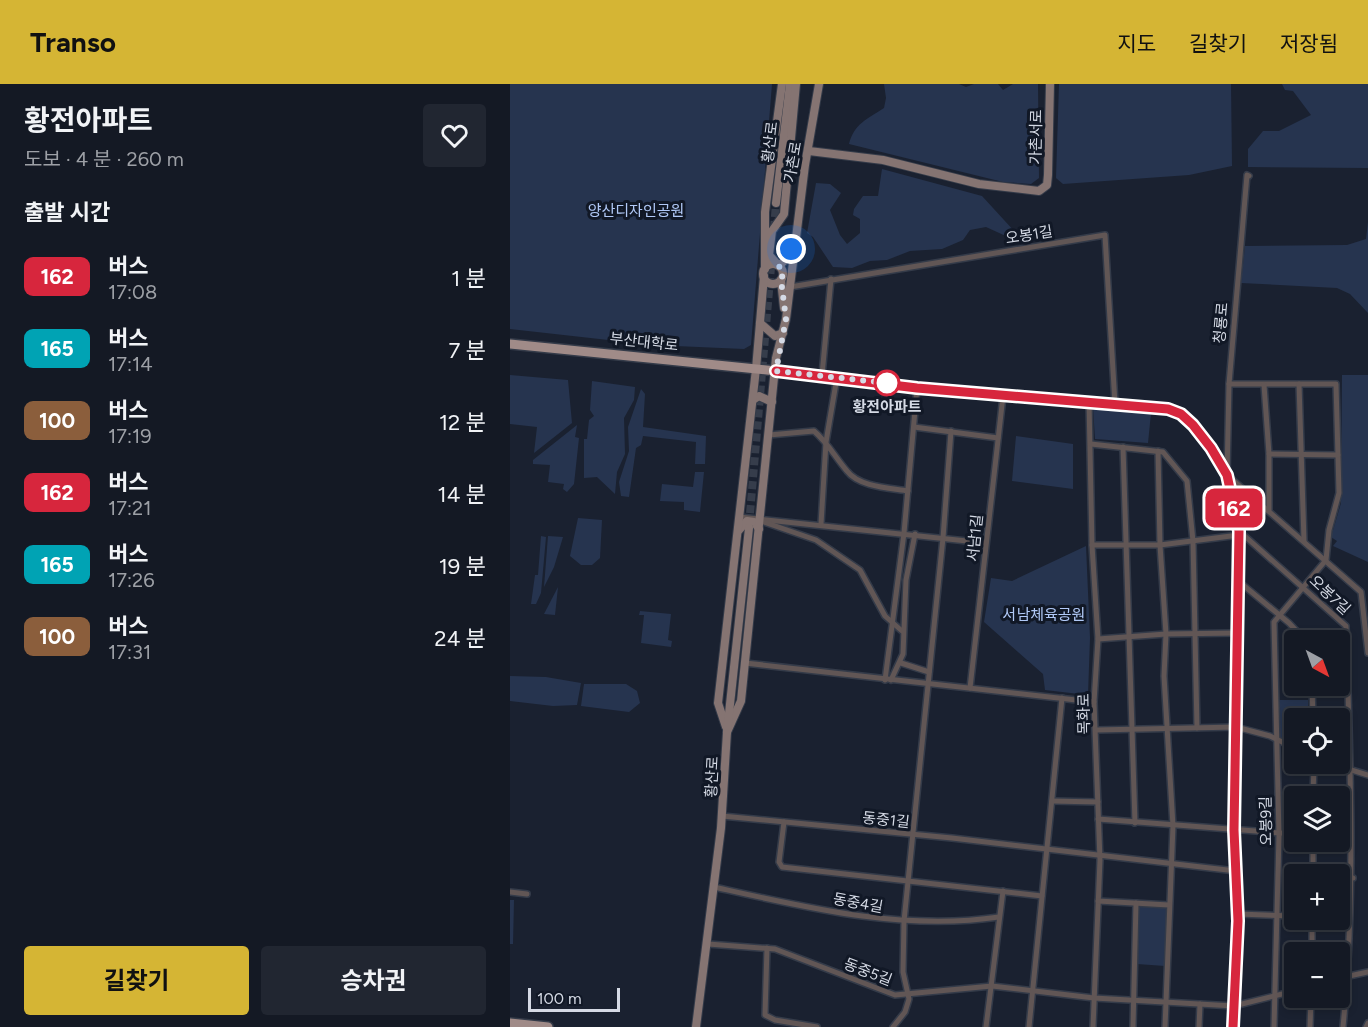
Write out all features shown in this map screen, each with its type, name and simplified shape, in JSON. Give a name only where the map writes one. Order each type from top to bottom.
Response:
[{"type":"main road","points":[[727,732],[718,703],[756,369],[764,273],[765,212],[782,84]]},
{"type":"main road","name":"황산로","points":[[776,203],[789,84]]},
{"type":"main road","points":[[727,732],[741,701],[772,402],[786,319],[781,280],[783,271],[769,255],[769,248],[772,231],[783,216],[796,84]]},
{"type":"main road","name":"가촌로","points":[[786,319],[801,198],[819,84]]},
{"type":"main road","name":"가촌서로","points":[[809,151],[883,160],[1014,190],[1044,189],[1048,175],[1050,84]]},
{"type":"main road","points":[[779,266],[791,249],[796,207],[801,198]]},
{"type":"main road","points":[[765,212],[776,219],[783,216]]},
{"type":"main road","points":[[764,273],[770,265],[779,266]]},
{"type":"main road","points":[[764,273],[769,283],[781,280]]},
{"type":"main road","points":[[760,323],[775,336],[783,333]]},
{"type":"main road","name":"부산대학로","points":[[510,344],[776,371]]},
{"type":"main road","points":[[753,400],[759,396],[772,402]]},
{"type":"main road","points":[[738,532],[747,521],[759,522]]},
{"type":"main road","name":"황산로","points":[[696,1026],[708,944],[724,798],[727,732],[749,528]]},
{"type":"main road","points":[[510,1023],[548,1027]]},
{"type":"street","name":"청룡로","points":[[1227,475],[1229,384],[1247,175],[1249,176]]},
{"type":"street","name":"오봉1길","points":[[790,287],[1105,236],[1115,404]]},
{"type":"street","points":[[822,375],[831,279]]},
{"type":"street","points":[[776,371],[917,388],[1168,409],[1181,414],[1211,448],[1227,475],[1239,533],[1234,830],[1238,914],[1233,1027]]},
{"type":"street","points":[[821,524],[826,442],[837,377]]},
{"type":"street","points":[[1229,384],[1336,384],[1339,493],[1329,530],[1326,560],[1279,616]]},
{"type":"street","points":[[1299,384],[1304,541]]},
{"type":"street","points":[[1264,385],[1269,454],[1269,510]]},
{"type":"street","points":[[888,680],[917,388]]},
{"type":"street","name":"서남1길","points":[[970,688],[1003,396]]},
{"type":"street","name":"목화로","points":[[1089,402],[1092,544],[1098,639],[1094,702],[1100,855],[1093,1027]]},
{"type":"street","points":[[914,427],[998,438]]},
{"type":"street","points":[[893,1027],[905,1012],[909,999],[905,993],[902,952],[904,921],[915,835],[951,431]]},
{"type":"street","points":[[769,435],[814,432],[826,442],[847,472],[871,484],[908,491]]},
{"type":"street","points":[[1091,444],[1164,452],[1188,481],[1193,541],[1197,728]]},
{"type":"street","points":[[1123,447],[1128,545],[1135,823]]},
{"type":"street","points":[[1158,451],[1160,545],[1166,634],[1164,676],[1173,826],[1165,1027]]},
{"type":"street","points":[[1269,454],[1338,455]]},
{"type":"street","points":[[1227,475],[1361,591],[1368,653]]},
{"type":"street","points":[[740,517],[816,540],[860,570],[892,625],[902,631]]},
{"type":"street","points":[[759,522],[821,524],[986,543]]},
{"type":"street","points":[[1092,544],[1160,545],[1239,533]]},
{"type":"street","name":"오봉7길","points":[[1239,533],[1304,586],[1346,626],[1352,772],[1353,878],[1350,942]]},
{"type":"street","points":[[888,680],[901,663],[906,580],[915,534]]},
{"type":"street","points":[[1237,580],[1294,630]]},
{"type":"street","name":"오봉9길","points":[[1274,1027],[1279,832],[1274,622],[1279,616]]},
{"type":"street","points":[[1098,639],[1166,634],[1237,633]]},
{"type":"street","points":[[745,663],[1094,702]]},
{"type":"street","points":[[901,663],[929,672]]},
{"type":"street","points":[[1029,1027],[1062,698]]},
{"type":"street","points":[[1096,730],[1236,727],[1284,743]]},
{"type":"street","points":[[1352,772],[1368,775]]},
{"type":"street","points":[[1052,801],[1098,802]]},
{"type":"street","name":"동중1길","points":[[722,816],[1236,871]]},
{"type":"street","points":[[1098,819],[1284,833]]},
{"type":"street","points":[[784,822],[779,862],[782,867],[1042,896]]},
{"type":"street","name":"동중4길","points":[[714,887],[870,919],[946,923],[999,917]]},
{"type":"street","points":[[987,1027],[1003,891]]},
{"type":"street","points":[[510,892],[527,894]]},
{"type":"street","points":[[1098,901],[1169,905]]},
{"type":"street","points":[[1133,1027],[1136,903]]},
{"type":"street","points":[[1238,914],[1284,915]]},
{"type":"street","name":"동중5길","points":[[708,944],[775,949],[891,995],[992,986],[1094,998],[1234,1006],[1284,993]]},
{"type":"street","points":[[767,948],[763,1011],[775,1020],[817,1027]]},
{"type":"street","points":[[1350,976],[1368,972]]},
{"type":"street","points":[[1199,1027],[1200,1004]]},
{"type":"street","points":[[1310,1027],[1311,1008]]},
{"type":"street","name":"오봉7길","points":[[1343,1027],[1345,1008]]},
{"type":"street","points":[[1366,1027],[1368,1023]]},
{"type":"green space","name":"양산디자인공원","points":[[510,84],[772,84],[751,345],[744,349],[653,345],[510,329]]},
{"type":"green space","points":[[884,84],[959,84],[966,87],[974,84],[998,84],[1003,90],[1013,84],[1038,84],[1039,178],[1031,184],[1003,182],[849,144],[854,131],[884,108],[886,98]]},
{"type":"green space","points":[[1059,84],[1231,84],[1232,166],[1189,175],[1063,184],[1056,178]]},
{"type":"green space","points":[[1282,84],[1368,84],[1368,168],[1248,167],[1248,149],[1263,131],[1279,131],[1311,115],[1293,91],[1285,90]]},
{"type":"green space","points":[[882,169],[982,196],[1015,232],[1008,237],[986,227],[970,230],[963,240],[942,249],[910,251],[887,260],[870,261],[852,268],[833,267],[813,237],[807,233],[816,183],[830,184],[841,193],[830,210],[840,235],[847,244],[860,233],[860,219],[853,215],[854,209],[863,196],[878,196]]},
{"type":"green space","points":[[1368,222],[1368,313],[1350,294],[1337,288],[1241,283],[1245,246],[1347,245],[1366,239]]},
{"type":"green space","points":[[510,375],[568,380],[572,423],[534,453],[537,427],[510,424]]},
{"type":"green space","points":[[1342,375],[1368,375],[1368,562],[1333,546],[1337,541],[1331,537],[1341,503]]},
{"type":"green space","points":[[592,381],[635,387],[634,400],[624,418],[625,454],[617,472],[615,494],[597,477],[584,478],[584,439],[587,439],[589,420],[594,416],[590,410]]},
{"type":"green space","points":[[641,389],[645,394],[643,427],[706,436],[705,464],[695,464],[696,442],[643,436],[641,445],[636,448],[629,497],[621,496],[619,482],[629,451],[628,427]]},
{"type":"green space","points":[[1093,406],[1151,413],[1148,443],[1095,439]]},
{"type":"green space","points":[[577,425],[575,437],[579,438],[574,484],[567,492],[563,489],[564,484],[548,482],[550,465],[533,464],[533,460]]},
{"type":"green space","points":[[1016,436],[1073,444],[1073,489],[1012,481]]},
{"type":"green space","points":[[695,472],[704,472],[700,512],[684,510],[684,502],[660,501],[662,484],[693,487]]},
{"type":"green space","points":[[578,518],[602,520],[600,558],[592,565],[581,565],[570,556]]},
{"type":"green space","points":[[541,536],[546,537],[541,593],[536,604],[531,604],[535,575],[538,575]]},
{"type":"green space","points":[[548,536],[563,537],[554,567],[544,587]]},
{"type":"green space","name":"서남체육공원","points":[[1086,546],[1090,638],[1088,695],[1045,690],[1043,674],[984,622],[991,578],[1012,581]]},
{"type":"green space","points":[[558,587],[555,615],[544,614]]},
{"type":"green space","points":[[640,611],[671,614],[668,640],[672,641],[671,647],[641,643],[644,615],[639,615]]},
{"type":"green space","points":[[510,676],[546,677],[581,683],[577,705],[553,706],[510,701]]},
{"type":"green space","points":[[584,684],[626,684],[637,691],[640,703],[629,712],[581,706]]},
{"type":"green space","points":[[1279,700],[1308,700],[1308,708],[1284,708],[1284,740],[1280,738]]},
{"type":"green space","points":[[510,900],[514,900],[513,944],[510,944]]},
{"type":"green space","points":[[1139,906],[1167,908],[1165,966],[1137,964]]},
{"type":"tunnel","points":[[774,229],[776,203]]},
{"type":"tunnel","points":[[749,525],[772,256]]},
{"type":"bus line","name":"162","points":[[776,371],[917,388],[1168,409],[1181,414],[1211,448],[1227,475],[1239,531],[1234,830],[1238,921],[1233,1027]]},
{"type":"place","name":"황전아파트","points":[[887,383]]},
{"type":"route","points":[[791,249],[788,257],[779,266],[783,271],[781,280],[786,319],[776,358],[776,371],[887,383]]}]
